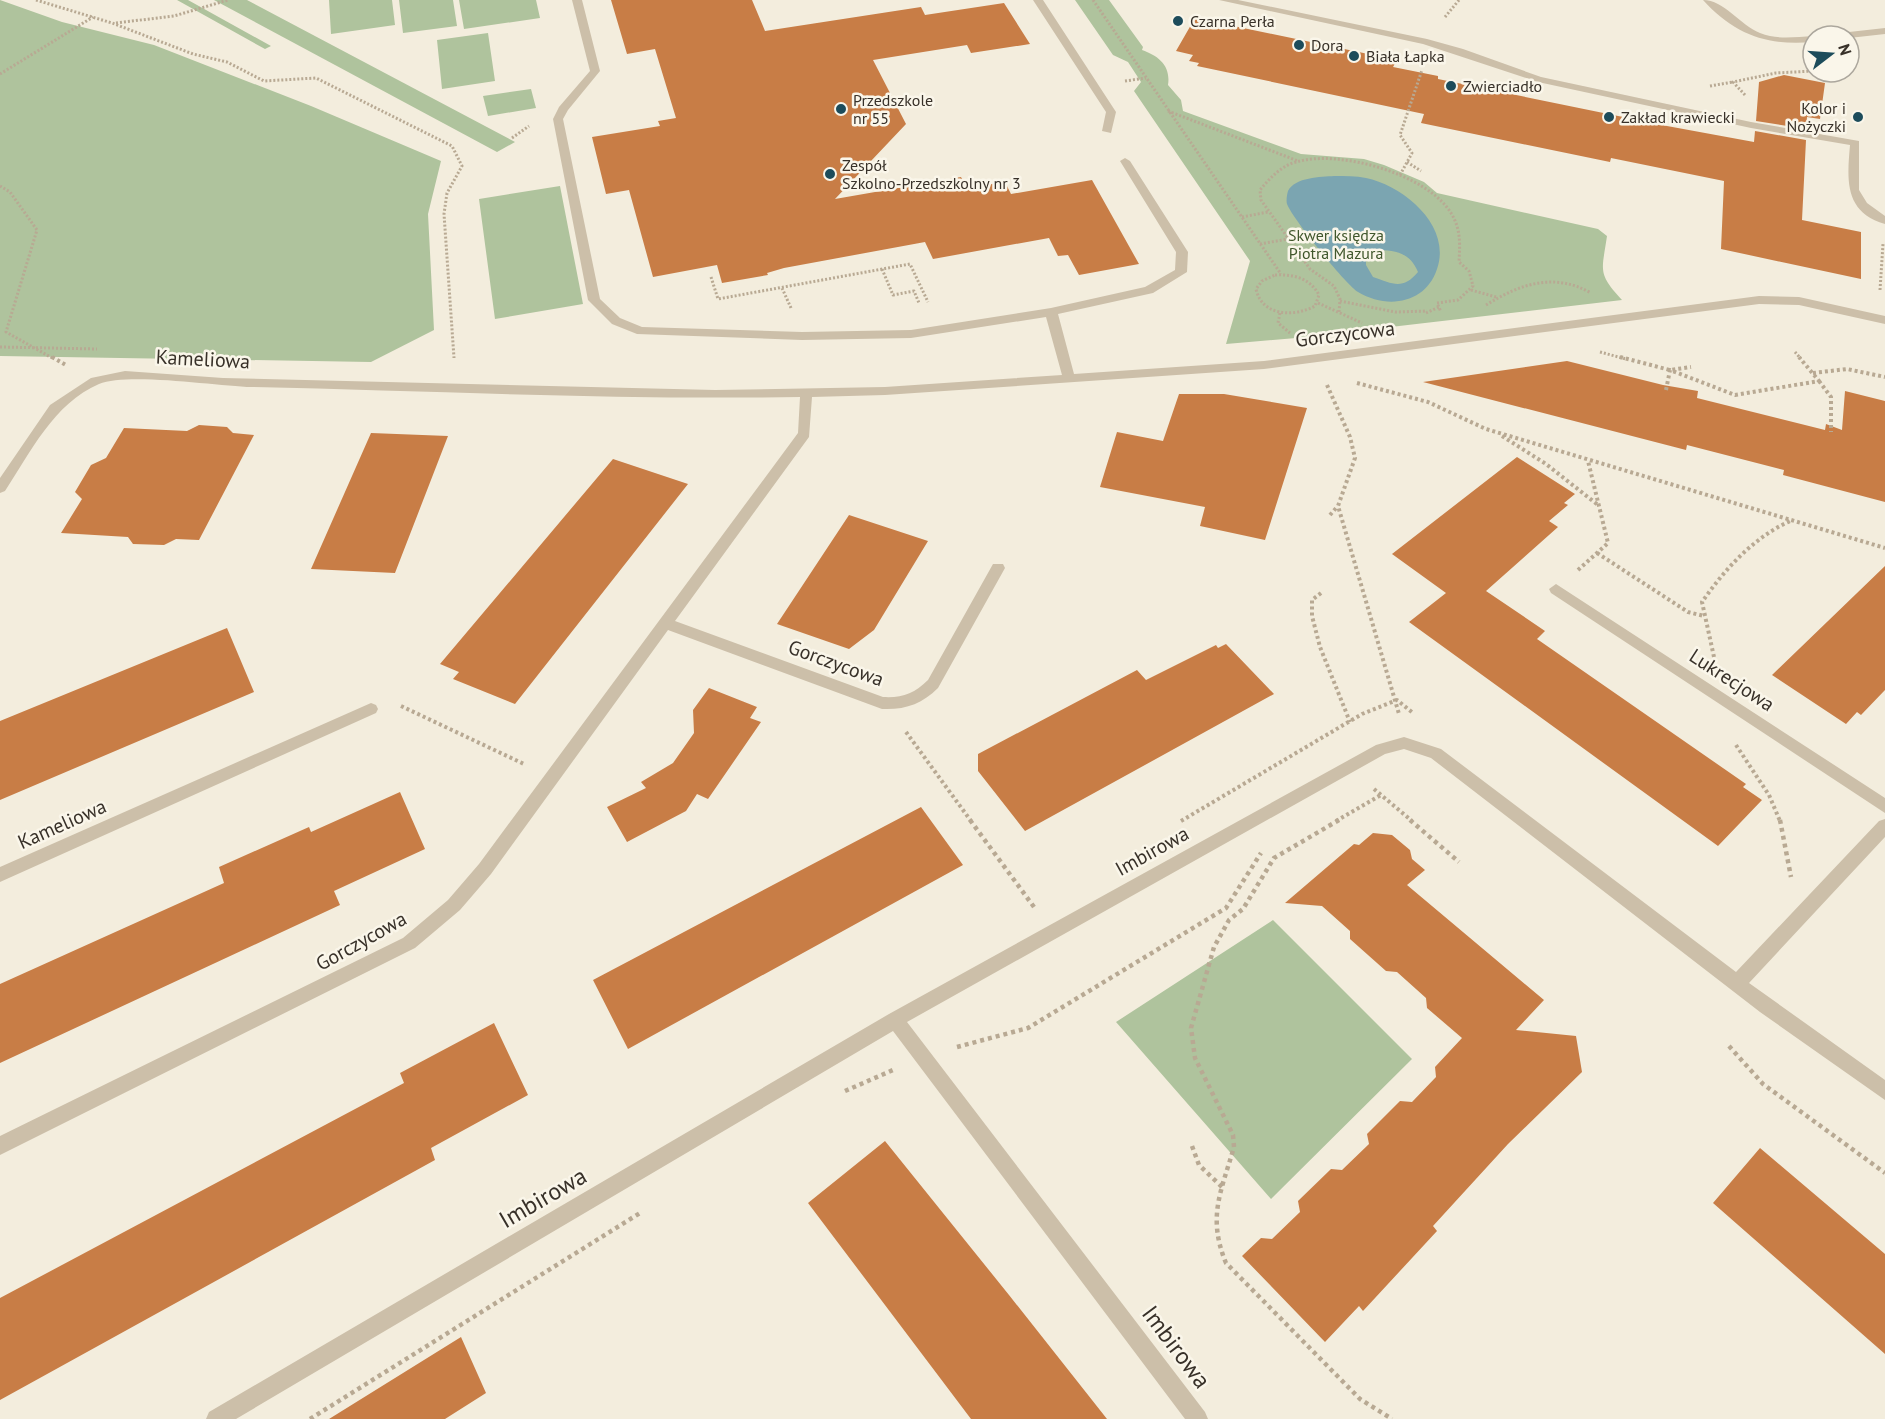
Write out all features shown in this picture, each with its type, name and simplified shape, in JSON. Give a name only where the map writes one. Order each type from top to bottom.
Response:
[{"type":"street","points":[[577,0],[595,71],[563,109],[558,119],[594,300],[616,321],[641,331],[779,336],[931,331],[1051,312],[1149,290],[1181,272],[1182,252],[1125,161]]},
{"type":"street","points":[[1038,0],[1111,112],[1107,131]]},
{"type":"street","points":[[1224,0],[1424,41],[1460,51],[1538,80],[1855,143],[1853,194],[1864,209],[1885,221]]},
{"type":"street","points":[[1708,0],[1749,33],[1783,42],[1801,40]]},
{"type":"street","points":[[1861,34],[1885,31]]},
{"type":"street","name":"Gorczycowa","points":[[455,387],[806,394],[885,392],[1314,360],[1759,300],[1799,301],[1881,319]]},
{"type":"street","points":[[1051,312],[1069,377]]},
{"type":"street","name":"Kameliowa","points":[[0,488],[54,408],[95,381],[124,375],[223,382],[455,387]]},
{"type":"street","name":"Gorczycowa","points":[[0,1146],[409,944],[454,905],[485,869],[804,434],[806,394]]},
{"type":"street","name":"Gorczycowa","points":[[664,623],[882,703],[910,703],[922,696],[933,684],[998,568]]},
{"type":"street","name":"Lukrecjowa","points":[[1556,589],[1885,806]]},
{"type":"street","name":"Kameliowa","points":[[0,875],[371,709]]},
{"type":"street","points":[[1404,743],[1436,753],[1737,983],[1885,1091]]},
{"type":"street","name":"Imbirowa","points":[[216,1419],[895,1020],[1381,749],[1404,743]]},
{"type":"street","points":[[1737,983],[1885,826]]},
{"type":"street","name":"Imbirowa","points":[[895,1020],[1198,1419]]},
{"type":"path","points":[[36,0],[112,23],[193,54],[227,62],[264,81],[315,78],[452,146],[462,166],[447,194],[444,214],[455,387]]},
{"type":"path","points":[[112,23],[163,19],[214,7],[228,0]]},
{"type":"path","points":[[1093,0],[1281,274]]},
{"type":"path","points":[[0,74],[93,17]]},
{"type":"path","points":[[1400,175],[1412,153],[1400,135],[1424,64],[1414,61],[1424,41]]},
{"type":"path","points":[[1751,124],[1754,103],[1733,82],[1801,72]]},
{"type":"path","points":[[1123,81],[1146,78]]},
{"type":"path","points":[[1168,111],[1299,161]]},
{"type":"path","points":[[1339,312],[1340,301],[1334,286],[1310,269],[1268,212],[1260,190],[1271,176],[1285,166],[1299,161],[1329,160],[1360,163],[1400,175],[1434,195],[1456,220],[1462,242],[1459,262],[1472,276],[1471,290],[1458,300],[1437,303]]},
{"type":"path","points":[[1407,162],[1421,171]]},
{"type":"path","points":[[0,186],[10,192],[37,230],[6,332],[95,381]]},
{"type":"path","points":[[1242,217],[1268,212]]},
{"type":"path","points":[[1881,319],[1885,221]]},
{"type":"path","points":[[1260,244],[1288,239]]},
{"type":"path","points":[[711,277],[718,299],[910,264],[927,301]]},
{"type":"path","points":[[882,269],[892,295],[914,291],[931,331]]},
{"type":"path","points":[[1281,274],[1299,277],[1313,285],[1318,292],[1318,303],[1308,311],[1292,314],[1274,311],[1263,305],[1257,297],[1258,285],[1269,276],[1281,274]]},
{"type":"path","points":[[782,288],[789,302]]},
{"type":"path","points":[[1471,290],[1498,297]]},
{"type":"path","points":[[1340,301],[1383,310],[1427,311]]},
{"type":"path","points":[[1318,303],[1333,309]]},
{"type":"path","points":[[0,346],[33,347]]},
{"type":"path","points":[[1592,350],[1670,370],[1735,395],[1819,381]]},
{"type":"path","points":[[1795,352],[1832,397],[1831,432]]},
{"type":"path","points":[[1314,360],[1350,437],[1354,458],[1338,506],[1330,515]]},
{"type":"path","points":[[1670,370],[1691,367]]},
{"type":"path","points":[[1812,373],[1847,369],[1885,377]]},
{"type":"path","points":[[1666,390],[1670,370]]},
{"type":"path","points":[[1321,374],[1428,402],[1497,433],[1885,548]]},
{"type":"path","points":[[1497,433],[1546,464],[1599,506]]},
{"type":"path","points":[[1556,589],[1608,543],[1588,460]]},
{"type":"path","points":[[1338,506],[1397,700],[1404,743]]},
{"type":"path","points":[[1597,553],[1688,612],[1704,616]]},
{"type":"path","points":[[1321,593],[1312,600],[1311,615],[1317,638],[1350,722]]},
{"type":"path","points":[[1178,823],[1350,722],[1397,700]]},
{"type":"path","points":[[895,704],[896,719],[1053,932]]},
{"type":"path","points":[[371,709],[399,705],[552,778]]},
{"type":"path","points":[[1392,1419],[1360,1399],[1226,1263],[1216,1243],[1213,1218],[1234,1147],[1233,1134],[1195,1058],[1191,1028],[1214,947],[1229,920],[1243,909],[1274,858],[1379,793],[1459,862]]},
{"type":"path","points":[[836,1096],[923,1056],[1028,1028],[1227,908],[1261,853],[1271,847]]},
{"type":"path","points":[[1034,907],[1044,901]]},
{"type":"path","points":[[1730,1046],[1763,1084],[1885,1173]]},
{"type":"path","points":[[1192,1146],[1199,1165],[1222,1187]]},
{"type":"path","points":[[310,1419],[648,1207]]},
{"type":"green space","points":[[0,0],[62,22],[154,45],[311,106],[441,161],[428,214],[434,330],[371,362],[0,356]]},
{"type":"green space","points":[[177,0],[188,0],[271,46],[265,49]]},
{"type":"green space","points":[[214,0],[247,0],[515,142],[497,152]]},
{"type":"green space","points":[[329,0],[392,0],[395,25],[331,34]]},
{"type":"green space","points":[[399,0],[453,0],[457,26],[403,33]]},
{"type":"green space","points":[[459,0],[536,0],[540,18],[464,29]]},
{"type":"green space","name":"Skwer księdza Piotra Mazura","points":[[1075,0],[1109,0],[1143,47],[1142,50],[1154,55],[1166,67],[1168,85],[1181,100],[1183,111],[1301,154],[1364,159],[1384,165],[1424,182],[1437,193],[1598,229],[1607,236],[1603,265],[1605,277],[1622,300],[1226,344],[1250,261],[1134,91],[1141,82],[1128,62],[1113,55]]},
{"type":"green space","points":[[488,33],[495,81],[442,89],[437,40]]},
{"type":"green space","points":[[531,89],[536,108],[488,116],[483,96]]},
{"type":"green space","points":[[560,186],[583,304],[495,319],[479,199]]},
{"type":"green space","points":[[1273,920],[1412,1059],[1271,1199],[1116,1022]]},
{"type":"water","points":[[1329,176],[1358,177],[1381,182],[1409,199],[1431,223],[1438,238],[1440,253],[1437,269],[1432,280],[1415,296],[1393,302],[1370,298],[1358,292],[1308,236],[1287,204],[1288,191],[1291,186],[1302,180]],"holes":[[[1382,250],[1406,256],[1418,272],[1413,278],[1397,284],[1373,277],[1366,265],[1366,253]]]},
{"type":"building","points":[[611,0],[752,0],[765,31],[921,7],[925,15],[1004,3],[1030,44],[971,53],[967,45],[873,60],[906,124],[835,199],[961,177],[966,188],[1005,182],[1011,194],[1092,180],[1139,264],[1079,275],[1068,255],[1058,256],[1049,238],[933,259],[925,242],[784,268],[767,273],[768,275],[722,283],[717,265],[653,277],[629,190],[606,194],[592,137],[660,126],[658,121],[676,118],[655,49],[627,54]]},
{"type":"building","points":[[1195,18],[1397,60],[1393,67],[1438,76],[1438,79],[1667,126],[1754,142],[1755,131],[1806,140],[1802,220],[1861,232],[1861,279],[1721,249],[1724,181],[1611,158],[1610,162],[1421,123],[1424,114],[1197,66],[1199,63],[1189,61],[1193,55],[1176,51]]},
{"type":"building","points":[[1784,75],[1801,78],[1801,84],[1825,84],[1820,119],[1807,117],[1806,129],[1756,121],[1759,82]]},
{"type":"building","points":[[1567,361],[1663,385],[1698,391],[1697,398],[1825,430],[1826,424],[1842,430],[1845,391],[1885,401],[1885,502],[1783,475],[1784,470],[1687,445],[1686,450],[1423,382]]},
{"type":"building","points":[[1179,394],[1224,394],[1307,408],[1265,540],[1200,526],[1205,507],[1100,487],[1117,432],[1163,441]]},
{"type":"building","points":[[199,425],[227,427],[233,433],[254,435],[199,540],[176,539],[164,545],[133,544],[128,537],[61,533],[82,499],[75,492],[91,465],[106,458],[124,428],[187,431]]},
{"type":"building","points":[[371,433],[448,436],[395,573],[311,569]]},
{"type":"building","points":[[1517,457],[1575,494],[1564,503],[1568,505],[1549,521],[1558,527],[1486,591],[1545,631],[1537,639],[1746,784],[1743,787],[1762,800],[1718,846],[1409,622],[1446,593],[1392,554]]},
{"type":"building","points":[[613,459],[688,484],[515,704],[453,679],[459,672],[440,664]]},
{"type":"building","points":[[849,515],[928,541],[874,630],[849,649],[777,624]]},
{"type":"building","points":[[1885,566],[1885,690],[1861,715],[1857,712],[1846,724],[1772,675]]},
{"type":"building","points":[[227,628],[254,692],[0,800],[0,721]]},
{"type":"building","points":[[1226,644],[1274,694],[1025,831],[978,771],[978,754],[1137,670],[1146,680],[1216,645],[1218,648]]},
{"type":"building","points":[[709,688],[757,707],[750,718],[761,722],[708,799],[697,794],[686,811],[627,842],[607,807],[646,788],[641,782],[673,763],[694,733],[693,710]]},
{"type":"building","points":[[400,792],[425,849],[334,891],[340,905],[0,1063],[0,984],[224,883],[219,867],[309,827],[311,832]]},
{"type":"building","points":[[921,807],[963,865],[628,1049],[593,980]]},
{"type":"building","points":[[1373,833],[1392,835],[1410,850],[1412,859],[1425,870],[1407,885],[1544,1000],[1516,1030],[1576,1036],[1582,1072],[1508,1144],[1433,1226],[1437,1231],[1363,1311],[1359,1306],[1325,1342],[1242,1256],[1261,1238],[1272,1239],[1300,1212],[1298,1201],[1331,1169],[1342,1170],[1369,1144],[1367,1134],[1400,1101],[1412,1102],[1436,1077],[1435,1067],[1462,1038],[1427,1008],[1426,998],[1397,972],[1386,971],[1350,939],[1350,931],[1322,906],[1285,903],[1354,844],[1359,845]]},
{"type":"building","points":[[494,1023],[528,1095],[431,1148],[435,1160],[0,1400],[0,1298],[404,1083],[400,1073]]},
{"type":"building","points":[[885,1141],[1107,1419],[971,1419],[808,1203]]},
{"type":"building","points":[[1760,1148],[1885,1254],[1885,1354],[1713,1203]]},
{"type":"building","points":[[461,1337],[486,1393],[445,1419],[329,1419]]},
{"type":"place","name":"Czarna Perła","points":[[1178,21]]},
{"type":"place","name":"Dora","points":[[1299,45]]},
{"type":"place","name":"Biała Łapka","points":[[1354,56]]},
{"type":"place","name":"Zwierciadło","points":[[1451,86]]},
{"type":"place","name":"Przedszkole nr 55","points":[[841,109]]},
{"type":"place","name":"Zakład krawiecki","points":[[1609,117]]},
{"type":"place","name":"Kolor i Nożyczki","points":[[1858,117]]},
{"type":"place","name":"Zespół Szkolno-Przedszkolny nr 3","points":[[830,174]]}]
